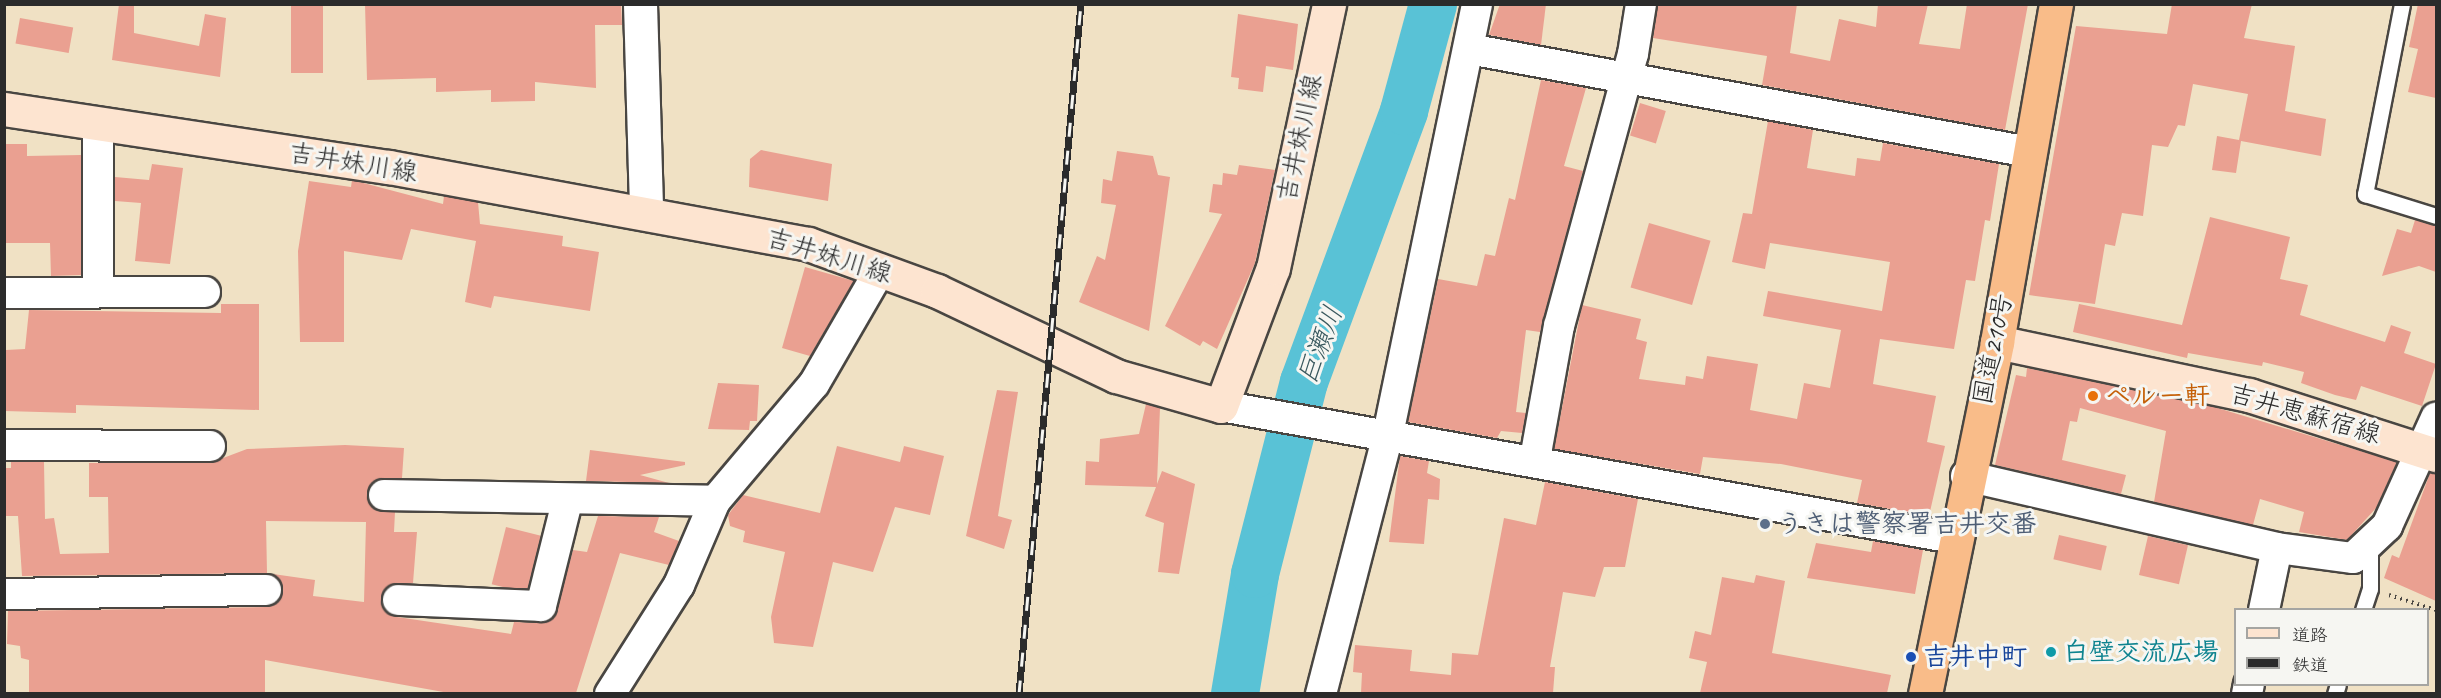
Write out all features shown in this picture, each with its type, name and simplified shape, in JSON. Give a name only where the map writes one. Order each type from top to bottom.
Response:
[{"type":"highway","name":"国道210号","points":[[1925,693],[1953,538],[1997,342],[2056,4]]},
{"type":"main road","name":"吉井妹川線","points":[[4,109],[646,212],[808,244],[936,291],[1116,376],[1231,410],[1273,268],[1329,4]]},
{"type":"main road","name":"吉井恵蘇宿線","points":[[1997,342],[2249,395],[2431,452]]},
{"type":"street","points":[[640,4],[646,212]]},
{"type":"street","points":[[1321,693],[1469,49],[1477,4]]},
{"type":"street","points":[[1535,459],[1559,326],[1626,82],[1641,4]]},
{"type":"street","points":[[1469,49],[1626,82],[2029,152]]},
{"type":"street","points":[[98,124],[98,292]]},
{"type":"street","points":[[610,693],[679,585],[715,501],[814,384],[880,270]]},
{"type":"street","points":[[4,293],[205,292]]},
{"type":"street","points":[[1231,410],[1379,437],[1535,459],[1953,538]]},
{"type":"street","points":[[1966,476],[2277,548],[2353,558],[2387,526],[2431,452],[2436,418]]},
{"type":"street","points":[[4,445],[210,446]]},
{"type":"street","points":[[384,495],[567,502],[715,501]]},
{"type":"street","points":[[398,600],[541,606],[567,502]]},
{"type":"street","points":[[2264,608],[2277,548]]},
{"type":"street","points":[[4,594],[266,590]]},
{"type":"lane","points":[[2402,4],[2365,194],[2436,216]]},
{"type":"lane","points":[[2363,608],[2370,589],[2370,542]]},
{"type":"path","points":[[2370,589],[2436,610]]},
{"type":"building","points":[[119,4],[134,4],[134,33],[199,46],[205,14],[226,18],[220,77],[112,60]]},
{"type":"building","points":[[291,4],[323,4],[323,73],[291,73]]},
{"type":"building","points":[[365,4],[621,4],[622,25],[595,25],[596,88],[535,82],[535,101],[491,102],[491,90],[436,92],[436,78],[367,80]]},
{"type":"building","points":[[1500,4],[1546,4],[1541,45],[1489,35]]},
{"type":"building","points":[[1658,4],[1797,4],[1790,53],[1830,61],[1839,19],[1876,27],[1878,4],[1928,4],[1919,44],[1960,49],[1967,4],[2028,4],[2005,130],[1762,85],[1767,56],[1653,38]]},
{"type":"building","points":[[2172,4],[2252,4],[2244,38],[2295,46],[2285,111],[2326,119],[2321,156],[2241,141],[2236,173],[2212,170],[2217,136],[2239,140],[2248,94],[2193,84],[2185,126],[2178,125],[2168,147],[2152,145],[2143,216],[2122,213],[2115,246],[2105,244],[2095,304],[2029,295],[2076,26],[2167,34]]},
{"type":"building","points":[[2418,4],[2436,4],[2436,98],[2408,92],[2418,49],[2409,47]]},
{"type":"building","points":[[1238,14],[1298,24],[1293,70],[1266,66],[1263,92],[1238,89],[1239,78],[1231,77]]},
{"type":"building","points":[[20,18],[73,27],[69,53],[15,44]]},
{"type":"building","points":[[1541,80],[1586,88],[1564,166],[1583,171],[1540,332],[1526,330],[1516,412],[1526,413],[1522,433],[1501,431],[1497,438],[1408,422],[1438,279],[1477,286],[1485,254],[1495,256],[1509,198],[1515,200]]},
{"type":"building","points":[[1640,103],[1666,111],[1656,143],[1630,136]]},
{"type":"building","points":[[1768,121],[1813,130],[1807,168],[1855,176],[1857,158],[1880,161],[1883,143],[1999,164],[1990,221],[1985,220],[1975,281],[1966,280],[1954,349],[1880,339],[1873,384],[1936,396],[1927,442],[1945,446],[1929,516],[1857,503],[1862,480],[1781,464],[1703,457],[1700,474],[1554,449],[1582,305],[1641,319],[1636,339],[1647,342],[1639,379],[1685,385],[1686,376],[1703,379],[1707,356],[1758,364],[1750,410],[1797,419],[1804,383],[1830,388],[1841,330],[1763,316],[1768,291],[1882,311],[1890,262],[1770,243],[1765,269],[1732,262],[1743,213],[1752,214]]},
{"type":"building","points":[[4,144],[27,144],[27,156],[81,155],[81,275],[51,276],[50,243],[4,243]]},
{"type":"building","points":[[761,150],[832,164],[828,201],[749,187],[750,159]]},
{"type":"building","points":[[1117,151],[1153,156],[1158,175],[1170,177],[1149,331],[1079,302],[1097,256],[1105,260],[1116,205],[1101,203],[1103,179],[1112,181]]},
{"type":"building","points":[[152,164],[183,168],[170,264],[135,261],[141,203],[115,201],[115,177],[149,180]]},
{"type":"building","points":[[1239,165],[1275,170],[1255,263],[1217,349],[1203,341],[1200,346],[1165,326],[1222,214],[1209,212],[1213,184],[1222,185],[1223,173],[1237,175]]},
{"type":"building","points":[[352,180],[443,204],[444,196],[478,202],[480,224],[563,236],[562,246],[599,252],[590,311],[494,296],[491,308],[465,302],[476,241],[411,229],[402,260],[344,251],[344,342],[300,342],[298,251],[309,181],[351,187]]},
{"type":"building","points":[[2210,217],[2290,237],[2280,279],[2308,285],[2300,315],[2385,342],[2391,325],[2411,332],[2404,353],[2436,364],[2422,406],[2361,386],[2356,400],[2335,395],[2301,383],[2304,372],[2263,362],[2262,366],[2188,353],[2187,358],[2073,332],[2079,304],[2182,325]]},
{"type":"building","points":[[2415,220],[2436,226],[2436,272],[2419,266],[2382,276],[2397,229],[2411,233]]},
{"type":"building","points":[[1649,223],[1711,241],[1692,305],[1631,287]]},
{"type":"building","points":[[805,267],[854,281],[810,356],[782,348]]},
{"type":"building","points":[[221,304],[259,304],[259,410],[76,405],[76,413],[4,411],[6,350],[25,349],[29,310],[221,313]]},
{"type":"building","points":[[2027,368],[2211,406],[2397,462],[2377,507],[2347,540],[2299,532],[2304,512],[2260,499],[2253,525],[2154,502],[2166,431],[2080,408],[2077,422],[2070,421],[2062,460],[2126,475],[2121,494],[1995,465],[2016,375],[2026,377]]},
{"type":"building","points":[[718,383],[759,385],[757,421],[750,421],[749,430],[708,429]]},
{"type":"building","points":[[997,390],[1018,392],[998,516],[1012,520],[1004,549],[966,536]]},
{"type":"building","points":[[1146,404],[1160,408],[1157,484],[1162,471],[1195,484],[1179,574],[1158,572],[1164,523],[1145,516],[1156,487],[1085,485],[1086,461],[1099,462],[1100,439],[1139,434]]},
{"type":"building","points":[[345,445],[404,448],[402,478],[376,480],[367,494],[375,509],[395,512],[394,532],[417,532],[413,583],[391,585],[381,599],[383,608],[397,617],[511,634],[514,622],[541,623],[554,617],[573,550],[587,552],[598,516],[659,517],[654,532],[679,541],[669,565],[620,553],[576,693],[449,693],[265,660],[265,693],[29,693],[29,660],[21,658],[20,646],[7,644],[8,611],[266,607],[275,604],[283,590],[273,574],[315,580],[313,596],[364,602],[366,522],[266,521],[267,573],[22,576],[18,516],[4,516],[4,468],[11,468],[11,462],[44,462],[45,519],[54,518],[60,554],[109,553],[108,497],[89,497],[89,463],[210,463],[247,449]]},
{"type":"building","points":[[837,446],[900,462],[904,446],[944,456],[930,515],[895,507],[873,572],[833,562],[813,647],[774,643],[771,617],[785,552],[743,542],[745,531],[730,526],[728,515],[743,495],[820,513]]},
{"type":"building","points":[[590,450],[685,462],[685,465],[640,475],[669,483],[586,481]]},
{"type":"building","points":[[1400,456],[1429,461],[1427,473],[1440,479],[1439,500],[1428,499],[1424,544],[1389,542]]},
{"type":"building","points":[[2430,473],[2436,473],[2436,601],[2384,578],[2392,555],[2399,558]]},
{"type":"building","points":[[1545,482],[1638,499],[1625,567],[1604,567],[1595,597],[1563,592],[1550,667],[1555,667],[1553,693],[1361,693],[1362,673],[1353,672],[1355,645],[1412,650],[1410,671],[1451,675],[1452,653],[1478,655],[1504,518],[1536,525]]},
{"type":"building","points":[[506,527],[541,536],[527,593],[492,584]]},
{"type":"building","points":[[2059,535],[2107,546],[2101,570],[2053,559]]},
{"type":"building","points":[[2148,536],[2188,545],[2179,584],[2139,575]]},
{"type":"building","points":[[1873,541],[1923,550],[1915,594],[1807,578],[1816,543],[1871,552]]},
{"type":"building","points":[[1756,575],[1785,581],[1772,653],[1891,675],[1887,693],[1700,693],[1707,662],[1689,658],[1695,631],[1711,635],[1722,577],[1754,583]]},
{"type":"waterway","name":"巨瀬川","points":[[1235,694],[1255,574],[1304,382],[1404,111],[1433,4]]},
{"type":"railway","points":[[1019,694],[1081,4]]},
{"type":"place","name":"ペルー軒","points":[[2093,396]]},
{"type":"place","name":"うきは警察署吉井交番","points":[[1765,524]]},
{"type":"place","name":"白壁交流広場","points":[[2051,652]]},
{"type":"place","name":"吉井中町","points":[[1911,657]]}]
